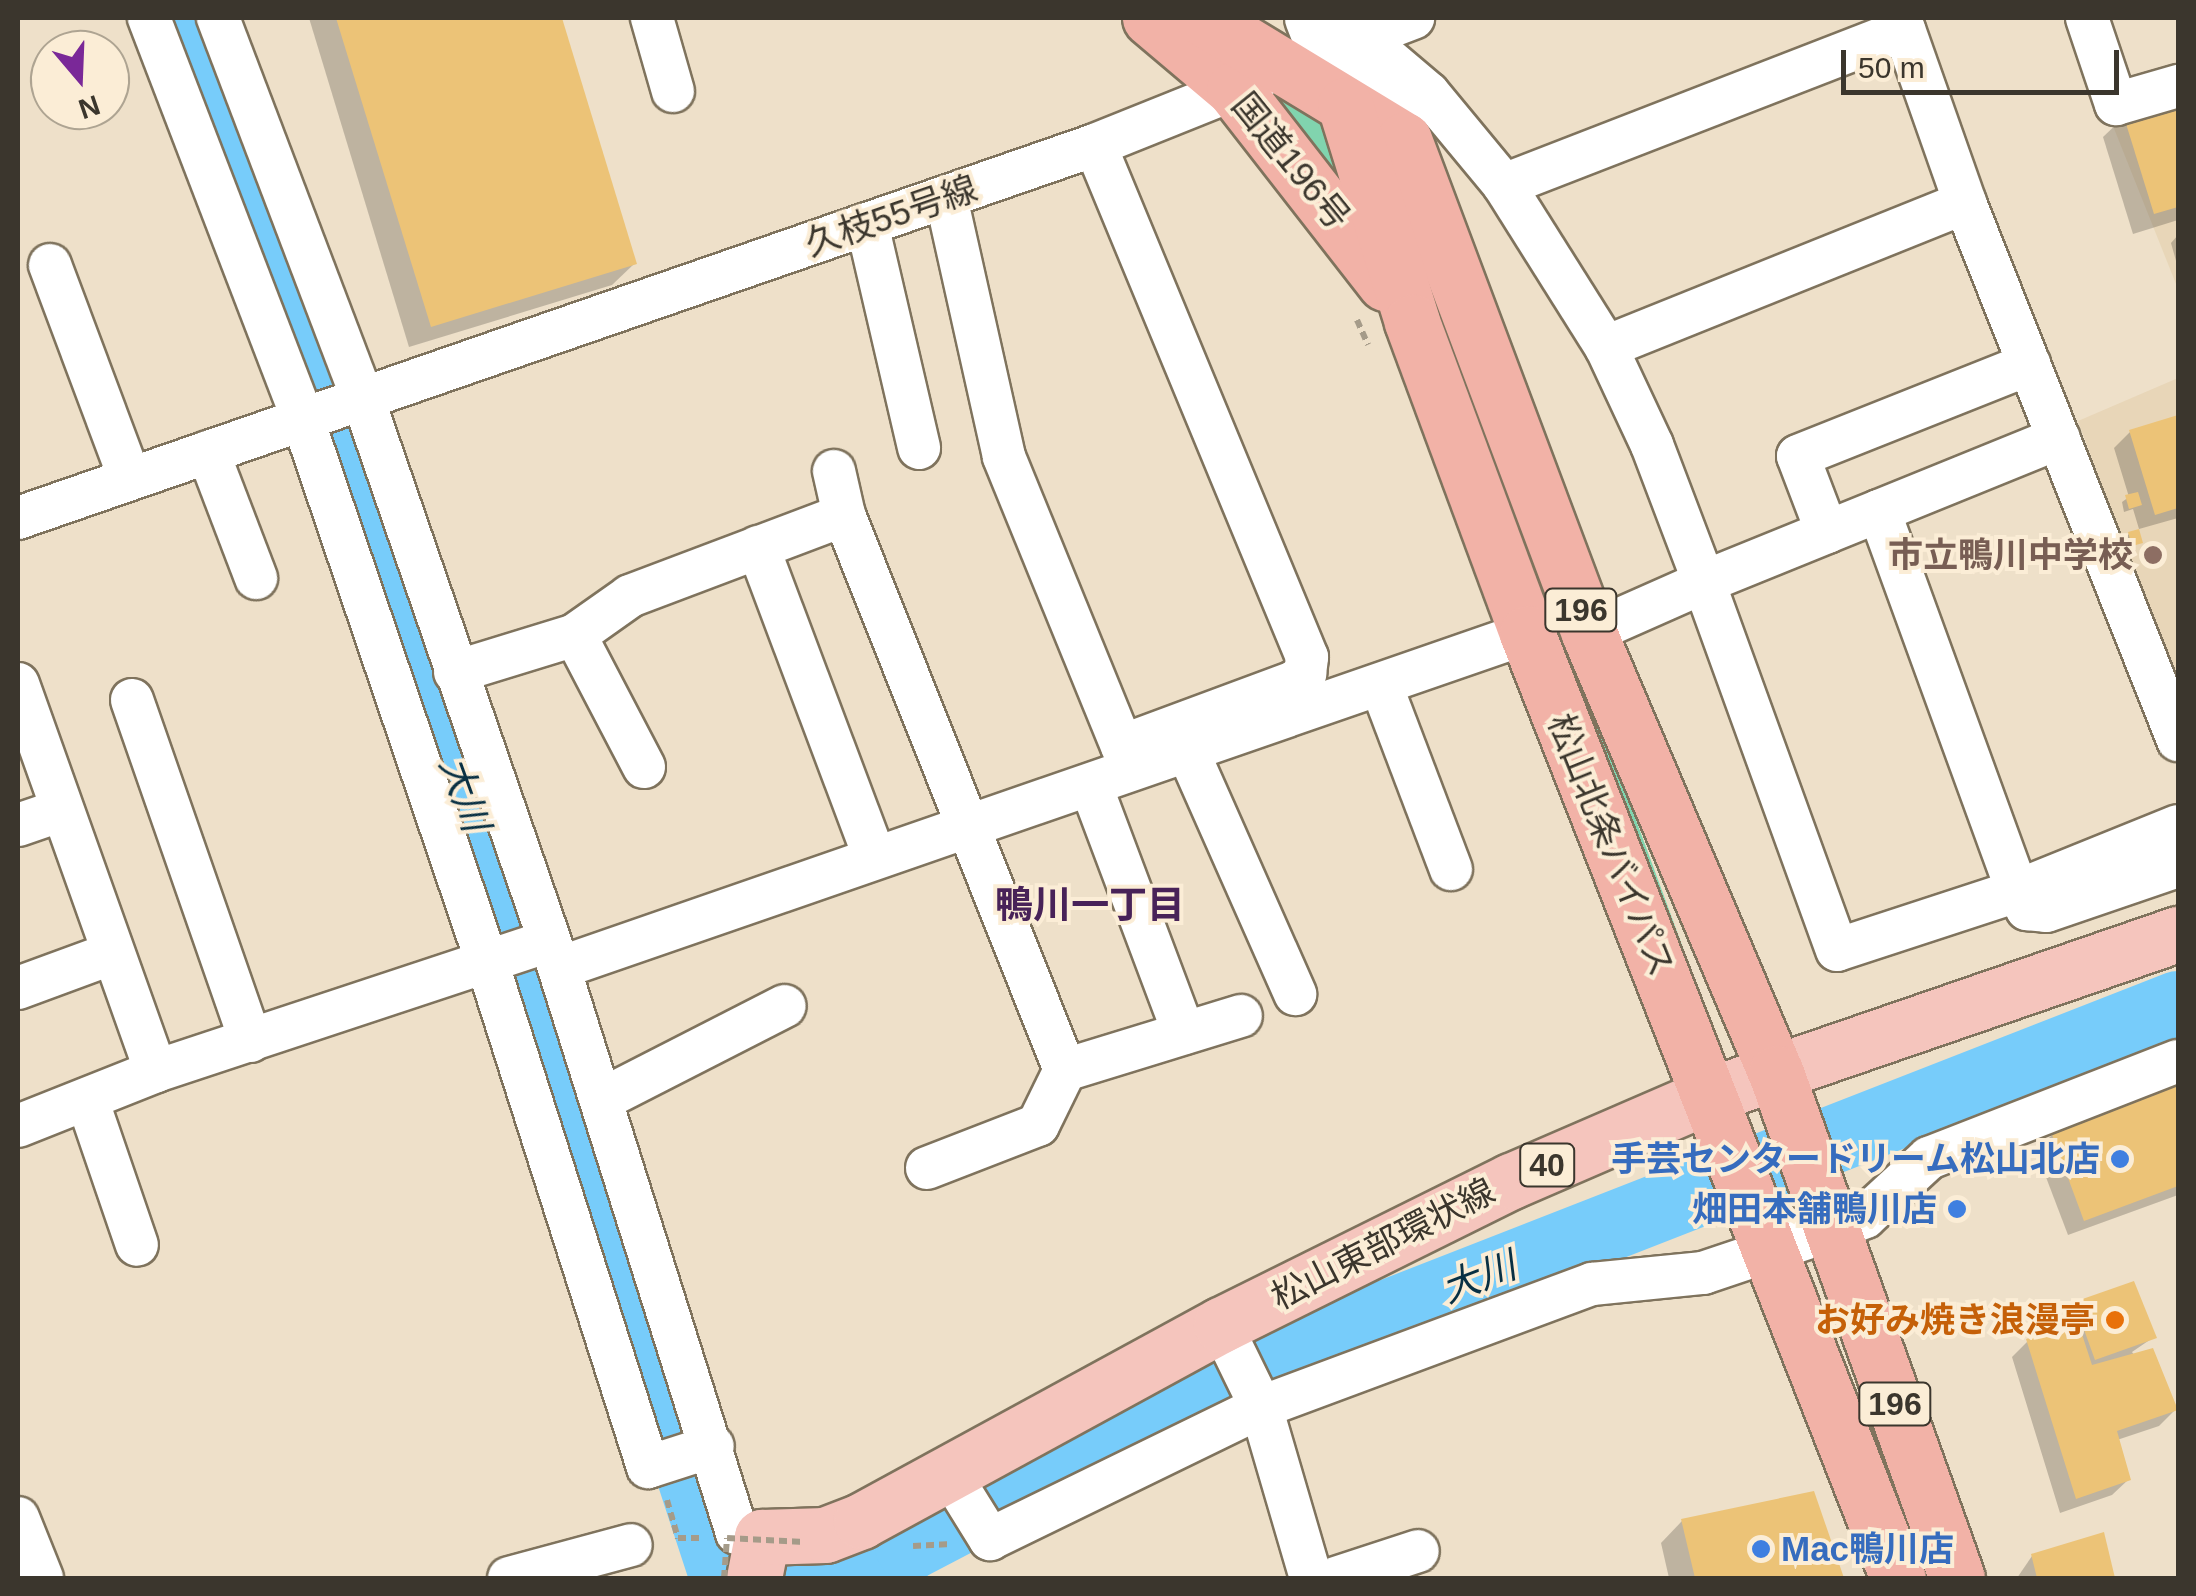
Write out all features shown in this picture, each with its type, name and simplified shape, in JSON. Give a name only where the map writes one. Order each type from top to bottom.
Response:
[{"type":"highway","name":"国道196号","points":[[1150,18],[1311,47]]},
{"type":"highway","name":"国道196号","points":[[1203,18],[1311,47],[1344,105],[1404,140]]},
{"type":"highway","name":"国道196号","points":[[1311,47],[1345,223],[1412,322]]},
{"type":"highway","name":"松山北条バイパス","points":[[1344,105],[1412,322],[1528,633],[1898,1578]]},
{"type":"highway","name":"松山北条バイパス","points":[[1404,140],[1589,633],[1776,1073],[1958,1578]]},
{"type":"main road","name":"松山東部環状線","points":[[761,1557],[825,1535],[953,1481],[1510,1181],[1710,1095],[2178,934]]},
{"type":"street","points":[[150,18],[302,420],[526,955],[603,1099],[714,1446],[737,1533],[761,1557]]},
{"type":"street","points":[[218,18],[363,399],[455,672],[656,1479],[714,1446]]},
{"type":"street","points":[[652,18],[673,91]]},
{"type":"street","name":"久枝55号線","points":[[18,518],[1095,145],[1311,47],[1413,18]]},
{"type":"street","points":[[2087,18],[2116,104],[2178,86]]},
{"type":"street","points":[[1504,185],[1902,24],[1965,202],[2178,740]]},
{"type":"street","points":[[1311,47],[1404,140]]},
{"type":"street","points":[[1311,47],[1428,93],[1504,185],[1606,346],[1652,445],[1837,950],[2017,891],[2178,826]]},
{"type":"street","points":[[946,197],[1004,457],[1122,746],[1294,682],[1305,674],[1307,657],[1095,145]]},
{"type":"street","points":[[1606,346],[1965,202]]},
{"type":"street","points":[[867,224],[919,448]]},
{"type":"street","points":[[48,265],[130,479]]},
{"type":"street","points":[[1827,532],[1798,456],[2029,364]]},
{"type":"street","points":[[1589,633],[1704,582],[2060,438]]},
{"type":"street","points":[[208,452],[256,578]]},
{"type":"street","points":[[834,470],[844,515],[1065,1070]]},
{"type":"street","points":[[1879,511],[2017,891],[2027,908],[2046,910],[2178,866]]},
{"type":"street","points":[[455,672],[575,634],[630,596],[844,515]]},
{"type":"street","points":[[758,548],[875,858]]},
{"type":"street","points":[[18,1126],[251,1040],[526,955],[875,858],[967,828],[1528,633]]},
{"type":"street","points":[[575,634],[644,767]]},
{"type":"street","points":[[18,684],[156,1072]]},
{"type":"street","points":[[1381,685],[1451,869]]},
{"type":"street","points":[[132,700],[216,887],[251,1040]]},
{"type":"street","points":[[1188,752],[1296,968]]},
{"type":"street","points":[[1090,786],[1184,1033]]},
{"type":"street","points":[[18,826],[62,810]]},
{"type":"street","points":[[18,988],[113,953]]},
{"type":"street","points":[[603,1099],[785,1006]]},
{"type":"street","points":[[927,1168],[1038,1125],[1065,1070],[1242,1016]]},
{"type":"street","points":[[953,1481],[979,1531],[990,1540],[1259,1402],[1592,1284],[1703,1273],[1833,1230],[1865,1217],[1930,1158],[2178,1062]]},
{"type":"street","points":[[88,1099],[137,1246]]},
{"type":"street","points":[[1225,1334],[1259,1402],[1311,1578]]},
{"type":"street","points":[[18,1518],[42,1578]]},
{"type":"street","points":[[510,1578],[666,1540]]},
{"type":"street","points":[[1336,1578],[1418,1551]]},
{"type":"path","points":[[656,1479],[666,1540]]},
{"type":"path","points":[[761,1557],[727,1538],[761,1557]]},
{"type":"shaded area","points":[[2178,102],[2178,289],[2111,121]]},
{"type":"shaded area","name":"市立鴨川中学校","points":[[2178,378],[2178,689],[2078,421]]},
{"type":"green space","points":[[1291,94],[1331,124],[1369,231],[1264,104]]},
{"type":"green space","points":[[1411,209],[1710,1021],[1703,1025],[1401,210]]},
{"type":"building","points":[[336,18],[562,18],[637,264],[431,327]]},
{"type":"building","points":[[2178,97],[2178,207],[2154,214],[2123,114]]},
{"type":"building","points":[[2178,415],[2178,508],[2155,515],[2129,430]]},
{"type":"building","points":[[2138,492],[2142,505],[2129,509],[2125,495]]},
{"type":"building","points":[[2139,529],[2143,543],[2132,546],[2128,532]]},
{"type":"building","name":"手芸センタードリーム松山北店","points":[[2178,1085],[2178,1186],[2084,1221],[2051,1132]]},
{"type":"building","name":"お好み焼き浪漫亭","points":[[2134,1281],[2157,1338],[2095,1360],[2074,1302]]},
{"type":"building","points":[[2078,1322],[2092,1365],[2153,1348],[2178,1410],[2117,1431],[2131,1480],[2076,1499],[2026,1339]]},
{"type":"building","name":"Mac鴨川店","points":[[1814,1491],[1844,1578],[1695,1578],[1681,1519]]},
{"type":"building","points":[[2104,1532],[2115,1578],[2037,1578],[2031,1554]]},
{"type":"waterway","name":"大川","points":[[181,18],[274,257],[500,894],[724,1578]]},
{"type":"waterway","name":"大川","points":[[793,1578],[852,1569],[909,1547],[1254,1366],[2178,1005]]},
{"type":"place","name":"市立鴨川中学校","points":[[2153,555]]},
{"type":"place","name":"手芸センタードリーム松山北店","points":[[2120,1159]]},
{"type":"place","name":"畑田本舗鴨川店","points":[[1957,1209]]},
{"type":"place","name":"お好み焼き浪漫亭","points":[[2115,1320]]},
{"type":"place","name":"Mac鴨川店","points":[[1761,1549]]},
{"type":"district","name":"鴨川一丁目","points":[[1090,906]]}]
